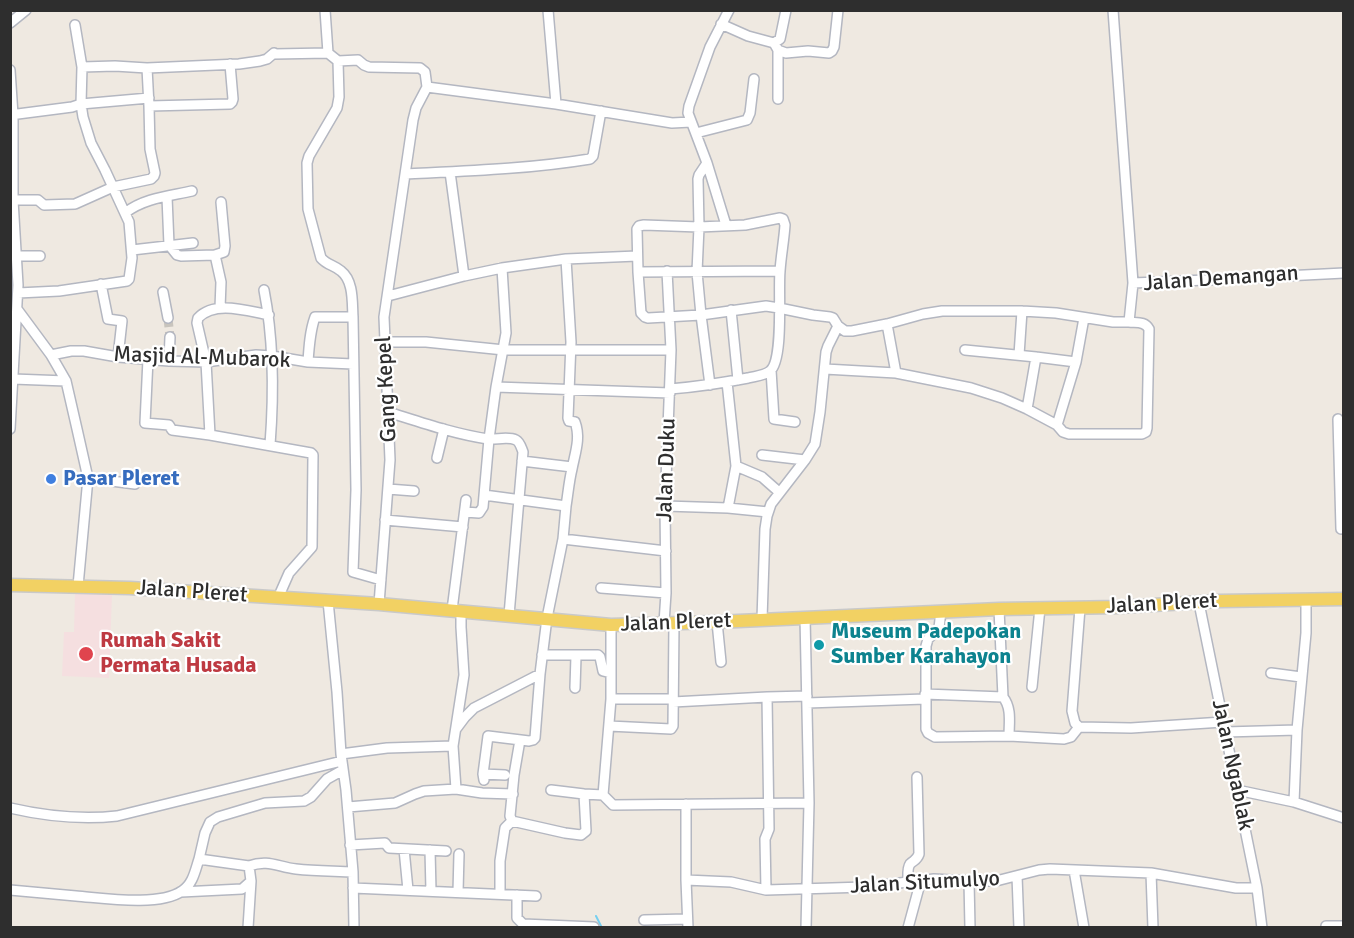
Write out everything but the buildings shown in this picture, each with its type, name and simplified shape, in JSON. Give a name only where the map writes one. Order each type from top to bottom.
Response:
[{"type":"main road","name":"Jalan Pleret","points":[[10,585],[130,588],[379,604],[611,625],[1220,601],[1307,603],[1344,599]]},
{"type":"street","points":[[10,23],[26,10]]},
{"type":"street","points":[[325,10],[328,53]]},
{"type":"street","points":[[548,10],[556,104]]},
{"type":"street","points":[[726,225],[707,163],[688,113],[710,47],[729,10]]},
{"type":"street","points":[[778,99],[776,46],[780,39],[786,10]]},
{"type":"street","points":[[722,24],[776,46],[786,53],[808,51],[829,53],[834,47],[838,10]]},
{"type":"street","points":[[1113,10],[1133,283]]},
{"type":"street","points":[[15,287],[59,291],[129,279],[132,250],[129,222],[91,144],[83,117],[82,67],[75,25]]},
{"type":"street","points":[[82,67],[147,68],[230,64],[260,61],[274,53],[328,53],[338,61],[358,60],[369,67],[420,68],[425,72],[427,87],[556,104],[672,123],[691,122]]},
{"type":"street","points":[[338,61],[337,108],[307,163],[308,209],[321,258],[326,264],[341,271],[351,292],[356,484],[353,572],[381,580]]},
{"type":"street","points":[[12,115],[81,104],[149,102],[230,104],[233,99],[230,64]]},
{"type":"street","points":[[13,200],[38,200],[44,205],[75,204],[113,187],[151,179],[155,173],[150,149],[147,68]]},
{"type":"street","points":[[10,70],[11,187],[17,309],[12,358],[10,429]]},
{"type":"street","points":[[696,133],[747,120],[754,79]]},
{"type":"street","name":"Gang Kepel","points":[[379,604],[390,460],[384,317],[414,113],[427,87]]},
{"type":"street","points":[[406,174],[559,164],[590,159],[593,156],[601,111]]},
{"type":"street","points":[[707,163],[698,180],[697,272],[710,385]]},
{"type":"street","points":[[450,172],[464,276]]},
{"type":"street","points":[[125,213],[143,202],[192,191]]},
{"type":"street","points":[[167,196],[169,245],[177,255],[181,256],[223,253],[225,250],[221,202]]},
{"type":"street","points":[[496,387],[670,391],[738,380],[771,370],[776,362],[779,308],[780,271],[785,233],[783,219],[777,218],[752,224],[699,227],[649,225],[639,226],[637,229],[638,272],[643,316],[648,318],[701,315],[766,306],[779,308],[809,314],[830,317],[838,326],[828,346],[817,440],[805,460],[779,492],[768,512],[765,530],[762,619]]},
{"type":"street","points":[[132,250],[193,243]]},
{"type":"street","points":[[215,255],[221,282],[220,308]]},
{"type":"street","points":[[16,256],[40,256]]},
{"type":"street","points":[[388,296],[502,268],[566,259],[637,256]]},
{"type":"street","points":[[505,775],[483,777],[488,736],[530,741],[535,738],[547,618],[575,459],[578,430],[575,422],[569,421],[568,418],[570,350],[566,259]]},
{"type":"street","points":[[465,512],[479,513],[483,507],[496,387],[507,333],[502,268]]},
{"type":"street","name":"Jalan Duku","points":[[609,726],[671,729],[673,726],[666,593],[665,506],[671,350],[667,271]]},
{"type":"street","points":[[638,272],[780,271]]},
{"type":"street","name":"Jalan Demangan","points":[[838,326],[849,331],[923,314],[942,312],[1022,311],[1129,322],[1133,283],[1344,273]]},
{"type":"street","points":[[101,284],[108,319],[122,321],[118,357]]},
{"type":"street","points":[[264,290],[269,315],[272,356],[270,445]]},
{"type":"street","points":[[163,292],[168,318]]},
{"type":"street","points":[[210,435],[206,362],[197,323],[198,318],[207,310],[220,308],[269,315]]},
{"type":"street","points":[[17,309],[51,355],[66,381],[88,478],[78,586]]},
{"type":"street","points":[[731,310],[738,380]]},
{"type":"street","points":[[1019,355],[1022,311]]},
{"type":"street","points":[[308,362],[310,336],[315,317],[353,317]]},
{"type":"street","points":[[1057,426],[1076,362],[1084,318]]},
{"type":"street","points":[[825,369],[896,373],[971,388],[1027,409],[1072,435],[1142,434],[1147,428],[1149,329],[1144,323],[1129,322]]},
{"type":"street","points":[[887,324],[896,373]]},
{"type":"street","points":[[169,361],[170,337]]},
{"type":"street","points":[[384,342],[426,342],[504,350],[671,350]]},
{"type":"street","points":[[965,350],[1076,362]]},
{"type":"street","name":"Masjid Al-Mubarok","points":[[51,355],[84,351],[118,357],[206,362],[256,354],[308,362],[353,364]]},
{"type":"street","points":[[1027,409],[1036,357]]},
{"type":"street","points":[[147,359],[145,423],[169,425],[172,430],[270,445],[311,453],[313,456],[312,547],[289,573],[278,598]]},
{"type":"street","points":[[771,370],[774,419],[795,422]]},
{"type":"street","points":[[13,379],[66,381]]},
{"type":"street","points":[[727,382],[736,466],[728,508]]},
{"type":"street","points":[[388,412],[444,429],[489,439],[518,441],[523,452],[509,615]]},
{"type":"street","points":[[1338,419],[1342,485],[1341,529]]},
{"type":"street","points":[[436,458],[444,429]]},
{"type":"street","points":[[762,455],[805,460]]},
{"type":"street","points":[[522,461],[572,467]]},
{"type":"street","points":[[736,466],[762,477],[779,492]]},
{"type":"street","points":[[88,478],[135,484]]},
{"type":"street","points":[[388,489],[414,491]]},
{"type":"street","points":[[484,495],[566,506]]},
{"type":"street","points":[[456,789],[454,731],[465,669],[461,627],[456,611],[466,500]]},
{"type":"street","points":[[665,506],[768,512]]},
{"type":"street","points":[[386,520],[463,527]]},
{"type":"street","points":[[562,539],[666,551]]},
{"type":"street","points":[[601,588],[666,593]]},
{"type":"street","points":[[328,601],[348,807],[354,927]]},
{"type":"street","name":"Jalan Ngablak","points":[[1199,603],[1263,927]]},
{"type":"street","points":[[1294,802],[1307,603]]},
{"type":"street","points":[[1032,687],[1040,608]]},
{"type":"street","points":[[1080,608],[1072,711],[1074,723],[1079,727],[1297,729]]},
{"type":"street","points":[[999,609],[1003,697],[1009,707],[1010,736]]},
{"type":"street","points":[[941,611],[939,628],[928,639],[926,646],[926,729],[931,736],[1064,739],[1071,737],[1079,727]]},
{"type":"street","points":[[805,617],[809,803],[806,927]]},
{"type":"street","points":[[717,622],[721,662]]},
{"type":"street","points":[[603,795],[611,699],[611,625]]},
{"type":"street","points":[[542,655],[598,655],[602,660],[603,671],[611,673]]},
{"type":"street","points":[[575,688],[576,656]]},
{"type":"street","points":[[1271,673],[1301,676]]},
{"type":"street","points":[[454,731],[474,708],[540,674]]},
{"type":"street","points":[[611,699],[673,701],[767,697],[807,700],[1003,697]]},
{"type":"street","points":[[766,890],[765,839],[769,829],[767,697]]},
{"type":"street","points":[[512,821],[510,816],[513,775],[520,740]]},
{"type":"street","points":[[10,808],[55,817],[104,818],[342,762],[387,748],[453,746]]},
{"type":"street","points":[[181,892],[192,881],[210,822],[218,817],[265,803],[304,801],[311,797],[342,762]]},
{"type":"street","points":[[908,881],[908,867],[919,854],[917,777]]},
{"type":"street","points":[[348,807],[395,802],[424,791],[456,789],[513,794]]},
{"type":"street","points":[[551,790],[603,795],[613,805],[809,803]]},
{"type":"street","points":[[1237,790],[1294,802],[1344,818]]},
{"type":"street","points":[[512,821],[581,835],[586,831],[584,794]]},
{"type":"street","points":[[644,920],[688,923],[686,804]]},
{"type":"street","points":[[500,894],[500,861],[505,828],[512,821]]},
{"type":"street","points":[[351,845],[385,843],[389,848],[446,851]]},
{"type":"street","points":[[404,849],[408,890]]},
{"type":"street","points":[[430,850],[431,891]]},
{"type":"street","points":[[458,892],[459,854]]},
{"type":"street","points":[[199,859],[249,866],[267,862],[293,869],[353,872]]},
{"type":"street","points":[[248,927],[251,881],[249,866]]},
{"type":"street","name":"Jalan Situmulyo","points":[[686,880],[731,882],[766,890],[807,889],[865,887],[921,879],[996,881],[1044,869],[1151,873],[1236,888],[1257,888]]},
{"type":"street","points":[[1074,870],[1084,927]]},
{"type":"street","points":[[1151,873],[1153,927]]},
{"type":"street","points":[[1017,876],[1019,927]]},
{"type":"street","points":[[908,927],[921,879]]},
{"type":"street","points":[[10,890],[131,901],[169,897],[181,892],[242,889],[251,881]]},
{"type":"street","points":[[969,881],[970,927]]},
{"type":"street","points":[[353,888],[536,896]]},
{"type":"street","points":[[517,895],[517,918],[522,924],[594,927]]},
{"type":"street","points":[[1326,926],[1344,926]]},
{"type":"shaded area","name":"Rumah Sakit Permata Husada","points":[[75,593],[112,594],[109,678],[62,676],[64,632],[74,632]]},
{"type":"waterway","points":[[596,916],[602,928]]},
{"type":"tunnel","points":[[168,318],[170,337]]},
{"type":"place","name":"Pasar Pleret","points":[[51,479]]},
{"type":"place","name":"Museum Padepokan Sumber Karahayon","points":[[819,645]]},
{"type":"place","name":"Rumah Sakit Permata Husada","points":[[86,654]]}]
